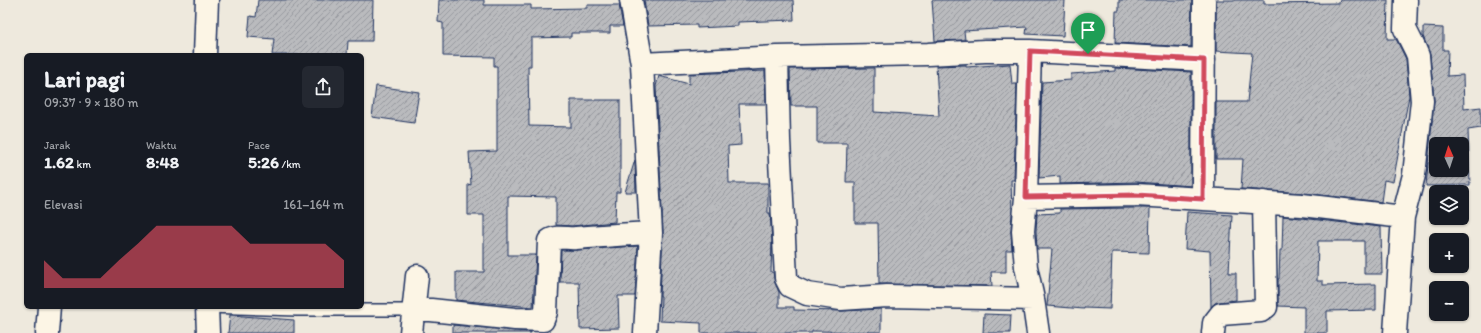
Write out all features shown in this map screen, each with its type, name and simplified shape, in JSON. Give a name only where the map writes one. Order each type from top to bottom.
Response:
[{"type":"street","points":[[205,53],[207,0]]},
{"type":"street","points":[[631,0],[642,64],[651,233],[646,333]]},
{"type":"street","points":[[1203,199],[1204,0]]},
{"type":"street","points":[[1395,333],[1403,217],[1414,175],[1422,101],[1418,56],[1405,29],[1406,0]]},
{"type":"street","points":[[642,64],[777,57],[928,54],[985,50],[1204,60]]},
{"type":"street","points":[[1030,51],[1026,197],[1023,231],[1025,260],[1038,333]]},
{"type":"street","points":[[777,57],[779,140],[786,278],[790,286],[807,294],[841,299],[887,296],[1033,299]]},
{"type":"street","points":[[1026,197],[1136,195],[1310,205],[1403,217]]},
{"type":"street","points":[[1213,333],[1214,323],[1220,314],[1262,311],[1266,307],[1264,202]]},
{"type":"street","points":[[414,310],[432,310],[515,319],[543,320],[546,312],[549,241],[558,237],[576,238],[651,233]]},
{"type":"street","points":[[411,333],[417,276]]},
{"type":"street","points":[[47,333],[49,309]]},
{"type":"street","points":[[207,309],[208,333]]},
{"type":"lane","points":[[267,309],[414,310]]},
{"type":"building","points":[[258,0],[373,0],[372,41],[348,41],[347,53],[272,53],[274,39],[248,37],[250,16],[256,17]]},
{"type":"building","points":[[439,0],[484,0],[484,5],[531,5],[531,9],[587,8],[587,5],[619,5],[623,26],[610,26],[610,33],[571,33],[571,37],[531,38],[531,66],[528,66],[529,126],[571,127],[571,100],[620,100],[620,192],[616,192],[615,222],[572,226],[556,225],[556,197],[508,196],[508,255],[536,255],[533,307],[456,300],[456,272],[484,272],[484,215],[468,215],[468,184],[471,185],[469,152],[497,151],[497,66],[494,66],[494,57],[443,56],[443,23],[438,22]]},
{"type":"building","points":[[644,0],[793,0],[794,20],[738,22],[738,26],[697,28],[697,25],[648,26]]},
{"type":"building","points":[[932,0],[1065,0],[1063,36],[1026,34],[1027,27],[964,31],[965,40],[935,41]]},
{"type":"building","points":[[1119,0],[1192,0],[1191,47],[1115,43],[1116,11],[1119,11]]},
{"type":"building","points":[[1216,0],[1264,0],[1264,4],[1339,3],[1340,0],[1388,0],[1387,39],[1396,39],[1406,59],[1409,96],[1393,182],[1384,180],[1381,202],[1303,193],[1241,189],[1243,159],[1216,159],[1216,102],[1247,102],[1252,53],[1216,51]]},
{"type":"building","points":[[1423,27],[1443,28],[1443,50],[1448,50],[1447,76],[1463,75],[1464,109],[1481,107],[1481,128],[1468,130],[1468,137],[1431,137],[1434,100],[1430,55],[1423,36]]},
{"type":"building","points":[[1010,64],[1012,84],[1017,84],[1014,180],[1011,180],[1012,250],[1006,250],[1006,272],[991,272],[992,286],[879,284],[878,223],[855,223],[855,182],[846,182],[847,143],[817,143],[817,106],[791,106],[790,69],[874,68],[874,112],[939,116],[936,66],[966,65],[966,67]]},
{"type":"building","points":[[1115,68],[1191,72],[1191,186],[1136,182],[1060,184],[1060,176],[1039,178],[1042,82],[1071,80],[1071,74],[1115,71]]},
{"type":"building","points":[[765,71],[766,104],[739,104],[741,145],[728,146],[729,183],[768,183],[768,213],[770,213],[772,240],[771,272],[773,272],[775,283],[779,292],[779,307],[794,307],[794,310],[842,311],[881,309],[881,332],[812,331],[812,333],[701,333],[701,323],[660,321],[663,232],[656,86],[659,76],[689,84],[689,74]]},
{"type":"building","points":[[376,86],[419,92],[414,123],[372,117]]},
{"type":"building","points":[[1429,154],[1429,177],[1469,177],[1469,158],[1470,185],[1426,186]]},
{"type":"building","points":[[635,160],[636,192],[625,192]]},
{"type":"building","points":[[1150,208],[1149,253],[1112,252],[1110,309],[1084,309],[1047,306],[1052,249],[1037,249],[1037,214],[1060,213],[1060,209]]},
{"type":"building","points":[[1187,212],[1232,215],[1229,273],[1236,273],[1236,300],[1215,303],[1211,307],[1210,251],[1185,249]]},
{"type":"building","points":[[1283,216],[1381,227],[1382,274],[1364,274],[1364,241],[1318,241],[1317,281],[1323,281],[1323,285],[1376,284],[1376,310],[1327,311],[1327,333],[1304,333],[1304,307],[1278,306],[1278,279],[1280,250],[1282,250]]},
{"type":"building","points":[[638,246],[635,296],[618,296],[619,328],[580,329],[579,282],[560,282],[561,250]]},
{"type":"building","points":[[984,314],[1011,315],[1010,333],[983,333]]},
{"type":"building","points":[[230,315],[294,320],[294,333],[228,333]]},
{"type":"building","points":[[453,325],[531,332],[531,333],[453,333]]},
{"type":"route","points":[[1030,51],[1088,54],[1204,60],[1203,199],[1136,195],[1026,197],[1030,51]]}]
